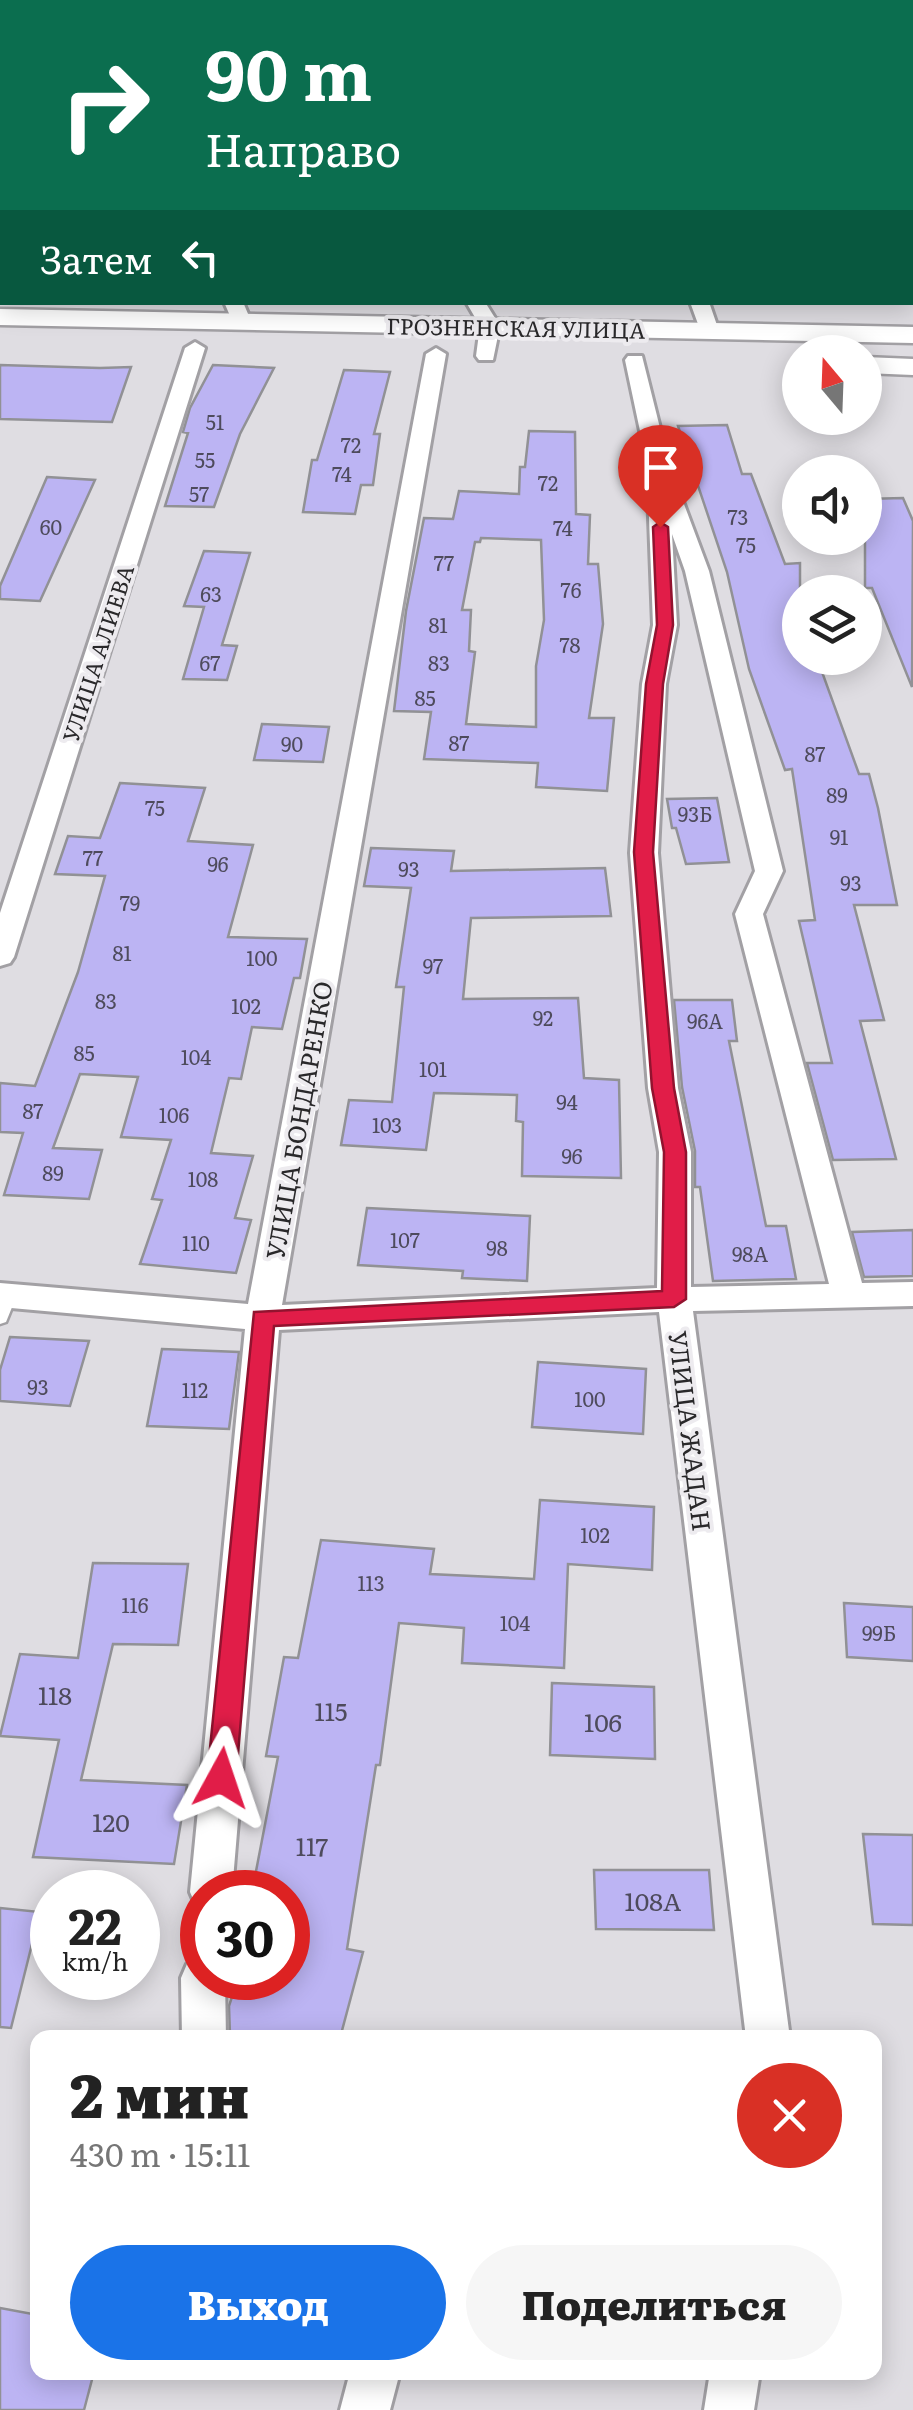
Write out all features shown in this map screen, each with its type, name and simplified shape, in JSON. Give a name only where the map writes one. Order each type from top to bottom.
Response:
[{"type":"street","points":[[701,305],[709,331]]},
{"type":"street","name":"ГРОЗНЕНСКАЯ УЛИЦА","points":[[11,312],[482,314],[709,331],[913,335]]},
{"type":"street","points":[[482,314],[496,356]]},
{"type":"street","points":[[0,343],[204,348]]},
{"type":"street","name":"УЛИЦА АЛИЕВА","points":[[0,957],[204,348]]},
{"type":"street","name":"ГРОЗНЕНСКАЯ УЛИЦА","points":[[427,354],[496,356]]},
{"type":"street","name":"УЛИЦА БОНДАРЕНКО","points":[[213,1870],[263,1318],[427,354]]},
{"type":"street","points":[[626,359],[697,572],[769,871],[750,914],[849,1296]]},
{"type":"street","name":"ГРОЗНЕНСКАЯ УЛИЦА","points":[[626,359],[672,360]]},
{"type":"street","points":[[882,365],[913,366]]},
{"type":"street","name":"УЛИЦА ЖАДАН","points":[[658,464],[665,625],[654,684],[644,852],[663,1088],[675,1152],[674,1299],[767,2030]]},
{"type":"street","points":[[3,1302],[263,1318],[674,1299],[913,1294]]},
{"type":"street","points":[[364,2410],[373,2380]]},
{"type":"street","points":[[729,2410],[734,2380]]},
{"type":"building","points":[[0,365],[131,367],[112,422],[0,419]]},
{"type":"building","points":[[213,365],[274,368],[240,434],[214,507],[165,506],[188,433],[183,432],[190,408]]},
{"type":"building","points":[[344,370],[390,372],[374,434],[380,434],[373,485],[361,485],[355,514],[303,512],[312,460],[317,460]]},
{"type":"building","points":[[727,425],[742,474],[751,474],[785,564],[800,563],[800,575],[782,575],[782,675],[823,675],[859,774],[869,774],[897,905],[854,905],[884,1020],[860,1021],[896,1159],[833,1160],[807,1063],[832,1063],[799,921],[815,920],[792,769],[785,770],[749,669],[727,572],[678,426]]},
{"type":"building","points":[[529,431],[575,432],[576,514],[590,515],[588,564],[598,564],[603,624],[589,718],[614,718],[607,791],[536,787],[538,763],[424,759],[431,712],[394,711],[406,611],[424,518],[453,519],[459,491],[519,494],[520,467],[525,467]],"holes":[[[481,538],[541,540],[544,620],[536,666],[536,727],[466,724],[475,652],[469,651],[471,610],[462,610],[475,542]]]},
{"type":"building","points":[[47,477],[95,480],[40,601],[0,599],[0,586]]},
{"type":"building","points":[[903,498],[913,521],[912,687],[882,613],[882,575],[865,575],[865,555],[882,555],[882,499]]},
{"type":"building","points":[[204,551],[250,553],[222,645],[237,646],[227,680],[183,679],[204,607],[184,606]]},
{"type":"building","points":[[262,724],[329,727],[323,762],[254,760]]},
{"type":"building","points":[[120,783],[205,788],[188,841],[253,845],[228,937],[307,939],[300,978],[294,978],[282,1029],[252,1027],[241,1079],[229,1078],[211,1153],[253,1156],[235,1218],[251,1220],[236,1273],[140,1264],[162,1200],[152,1199],[171,1140],[121,1137],[138,1077],[80,1074],[53,1148],[102,1150],[89,1199],[4,1195],[23,1133],[0,1132],[0,1083],[35,1086],[78,972],[105,876],[55,874],[68,836],[100,838]]},
{"type":"building","points":[[717,798],[729,862],[686,864],[676,828],[672,828],[667,799]]},
{"type":"building","points":[[371,848],[454,851],[451,871],[605,868],[611,916],[471,918],[463,999],[578,998],[584,1078],[619,1080],[621,1178],[522,1176],[523,1122],[516,1121],[517,1095],[434,1093],[426,1150],[341,1145],[349,1100],[392,1102],[404,987],[396,987],[411,888],[364,886]]},
{"type":"building","points":[[674,1000],[732,1000],[737,1041],[729,1041],[766,1226],[786,1226],[796,1279],[713,1281],[700,1187],[695,1187],[695,1151],[682,1087]]},
{"type":"building","points":[[367,1208],[530,1216],[527,1281],[462,1278],[463,1271],[358,1265]]},
{"type":"building","points":[[913,1230],[913,1276],[864,1277],[852,1232]]},
{"type":"building","points":[[10,1337],[89,1341],[70,1406],[0,1401],[0,1370]]},
{"type":"building","points":[[162,1349],[239,1352],[229,1429],[147,1426]]},
{"type":"building","points":[[538,1362],[646,1369],[643,1434],[532,1427]]},
{"type":"building","points":[[540,1500],[654,1507],[652,1570],[568,1564],[564,1668],[462,1663],[464,1628],[399,1623],[380,1765],[376,1765],[347,1949],[363,1952],[342,2030],[230,2030],[231,2000],[310,2000],[310,1870],[256,1870],[278,1757],[266,1756],[284,1657],[298,1658],[321,1540],[434,1549],[430,1574],[534,1579]]},
{"type":"building","points":[[93,1563],[188,1564],[178,1645],[113,1644],[81,1780],[187,1785],[174,1864],[33,1857],[59,1740],[0,1736],[20,1654],[78,1658]]},
{"type":"building","points":[[844,1603],[913,1607],[913,1661],[847,1657]]},
{"type":"building","points":[[552,1683],[654,1687],[655,1759],[550,1755]]},
{"type":"building","points":[[863,1834],[913,1835],[913,1925],[873,1924]]},
{"type":"building","points":[[594,1870],[709,1870],[714,1930],[596,1929]]},
{"type":"building","points":[[0,1908],[30,1911],[30,1952],[11,2028],[0,2027]]},
{"type":"building","points":[[0,2308],[30,2314],[30,2380],[92,2380],[84,2410],[0,2410]]},
{"type":"route","points":[[221,1778],[263,1318],[674,1299],[675,1152],[663,1088],[644,852],[654,684],[665,625],[666,579],[660,527]]}]
